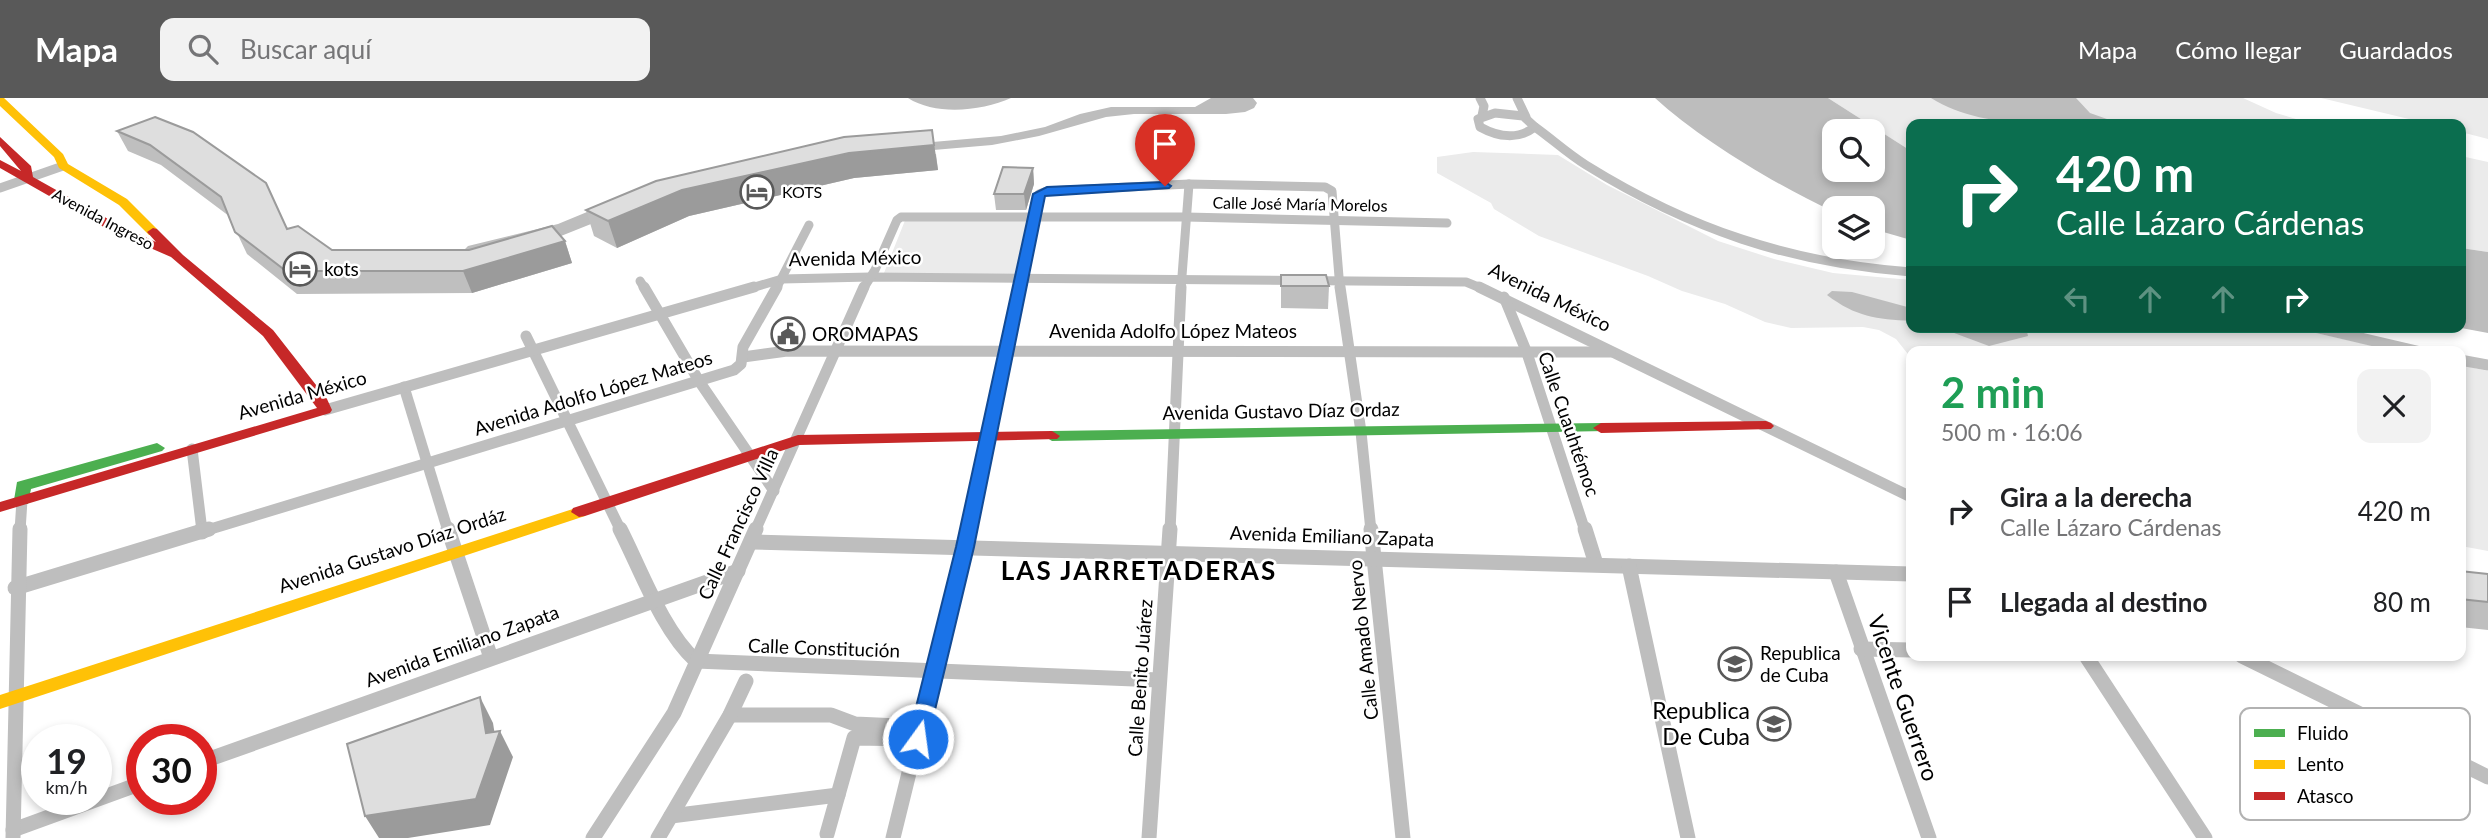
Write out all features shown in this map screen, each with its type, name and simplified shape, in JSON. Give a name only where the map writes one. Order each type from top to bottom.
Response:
[{"type":"main road","points":[[0,100],[59,156],[63,166]]},
{"type":"main road","points":[[0,139],[45,161],[63,166]]},
{"type":"main road","points":[[0,139],[27,168],[27,179]]},
{"type":"main road","name":"Avenida Ingreso","points":[[0,163],[88,213],[179,258]]},
{"type":"main road","name":"Avenida Ingreso","points":[[63,166],[123,202],[179,258],[268,333],[324,406]]},
{"type":"main road","points":[[88,213],[114,209],[123,202]]},
{"type":"main road","name":"Avenida México","points":[[23,493],[192,449],[324,406]]},
{"type":"main road","name":"Avenida México","points":[[23,493],[324,406]]},
{"type":"main road","name":"Avenida Gustavo Díaz Ordaz","points":[[797,440],[1766,426]]},
{"type":"main road","name":"Avenida Gustavo Díaz Ordáz","points":[[0,702],[797,440]]},
{"type":"main road","points":[[0,507],[23,493]]},
{"type":"street","points":[[1480,98],[1484,106],[1478,124],[1485,131],[1563,149]]},
{"type":"street","points":[[1517,98],[1526,117]]},
{"type":"street","points":[[1482,116],[1503,112],[1526,117],[1563,149],[1627,189],[1757,247],[1827,265],[1906,272]]},
{"type":"street","points":[[1511,136],[1527,134],[1535,127]]},
{"type":"street","points":[[0,188],[63,166]]},
{"type":"street","points":[[893,838],[965,547],[1041,191],[1189,184]]},
{"type":"street","name":"Calle Amado Nervo","points":[[1189,184],[1331,188],[1339,280],[1360,432],[1403,838]]},
{"type":"street","name":"Calle Benito Juárez","points":[[1149,838],[1176,434],[1176,350],[1189,184]]},
{"type":"street","name":"Calle José María Morelos","points":[[901,217],[1186,217],[1447,223]]},
{"type":"street","name":"Calle Francisco Villa","points":[[593,838],[674,713],[835,351],[901,217]]},
{"type":"street","points":[[743,357],[743,347],[809,225]]},
{"type":"street","name":"Avenida México","points":[[324,406],[404,387],[782,279],[870,277],[1466,282],[1504,297],[1906,495]]},
{"type":"street","points":[[640,281],[699,381],[774,491]]},
{"type":"street","name":"Calle Cuauhtémoc","points":[[1504,297],[1527,352],[1596,564]]},
{"type":"street","points":[[2340,333],[2395,346]]},
{"type":"street","points":[[526,336],[656,600],[684,650],[696,662]]},
{"type":"street","name":"Avenida Adolfo López Mateos","points":[[15,588],[734,370],[741,364],[743,357],[787,352],[835,351],[1614,352]]},
{"type":"street","points":[[2466,361],[2488,365]]},
{"type":"street","points":[[404,387],[426,464],[491,658]]},
{"type":"street","points":[[192,449],[202,533]]},
{"type":"street","points":[[23,493],[15,588],[17,696],[13,834],[126,789]]},
{"type":"street","name":"Avenida Emiliano Zapata","points":[[752,542],[1906,573]]},
{"type":"street","points":[[1629,566],[1688,838]]},
{"type":"street","name":"Avenida Emiliano Zapata","points":[[217,756],[738,571]]},
{"type":"street","name":"Vicente Guerrero","points":[[1836,572],[1929,838]]},
{"type":"street","points":[[1861,649],[1906,650]]},
{"type":"street","points":[[2089,661],[2205,838]]},
{"type":"street","points":[[2252,661],[2351,708]]},
{"type":"street","name":"Calle Constitución","points":[[696,662],[1159,680]]},
{"type":"street","points":[[658,838],[730,715],[746,681]]},
{"type":"street","points":[[730,715],[831,715],[855,724],[920,733]]},
{"type":"street","points":[[827,834],[854,738],[920,733]]},
{"type":"street","points":[[2470,768],[2488,777]]},
{"type":"street","points":[[671,816],[838,795]]},
{"type":"shaded area","points":[[908,98],[1011,98],[987,106],[959,110],[919,104]]},
{"type":"shaded area","points":[[1211,98],[1253,98],[1257,103],[1254,108],[1245,112],[1226,114],[1134,114],[1106,117],[1039,136],[992,145],[910,152],[621,212],[556,238],[461,253],[468,246],[558,224],[621,198],[910,144],[1001,136],[1045,127],[1080,114],[1111,107],[1195,107]]},
{"type":"shaded area","points":[[1655,98],[1828,98],[1861,119],[1822,119],[1822,182],[1885,182],[1885,134],[1906,148],[1906,239],[1885,232],[1885,196],[1822,196],[1822,206],[1717,146]]},
{"type":"shaded area","points":[[1828,98],[2243,98],[2296,119],[1906,119],[1906,148],[1885,134],[1885,119],[1861,119]]},
{"type":"shaded area","points":[[1931,98],[2076,98],[2090,113],[2107,119],[1988,119],[1952,109]]},
{"type":"shaded area","points":[[2321,98],[2488,98],[2488,139],[2466,133],[2466,119],[2409,119]]},
{"type":"shaded area","points":[[1473,152],[1558,155],[1607,185],[1718,241],[1774,259],[1833,273],[1906,280],[1906,333],[2316,333],[2374,346],[1906,346],[1906,352],[1896,339],[1879,330],[1863,327],[1791,328],[1765,322],[1725,304],[1682,291],[1539,236],[1494,209],[1491,203],[1437,173],[1437,157]]},
{"type":"shaded area","points":[[2466,157],[2488,162],[2488,252],[2466,249]]},
{"type":"shaded area","points":[[906,218],[1028,219],[1015,275],[884,273]]},
{"type":"shaded area","points":[[2466,249],[2488,252],[2488,333],[2466,329]]},
{"type":"shaded area","points":[[1832,291],[1852,292],[1906,307],[1906,321],[1877,318],[1857,312],[1827,295]]},
{"type":"shaded area","points":[[1954,333],[2027,333],[2028,336],[1989,346]]},
{"type":"shaded area","points":[[2466,366],[2488,371],[2488,551],[2466,547]]},
{"type":"building","points":[[155,117],[193,132],[266,183],[287,229],[298,226],[332,250],[469,250],[552,226],[565,241],[463,271],[286,271],[235,232],[221,197],[150,145],[117,131]]},
{"type":"building","points":[[932,130],[934,145],[849,153],[682,190],[608,221],[586,210],[656,181],[844,137]]},
{"type":"building","points":[[1003,167],[1033,168],[1024,194],[994,194]]},
{"type":"building","points":[[1281,275],[1326,275],[1329,286],[1281,286]]},
{"type":"building","points":[[2466,572],[2488,574],[2488,602],[2466,600]]},
{"type":"building","points":[[480,697],[486,733],[500,731],[476,799],[365,816],[347,744]]},
{"type":"traffic: fast","points":[[1052,436],[1601,428]]},
{"type":"traffic: fast","points":[[22,500],[23,486],[157,448]]},
{"type":"traffic: slow","points":[[0,100],[59,156],[63,166]]},
{"type":"traffic: slow","points":[[63,166],[123,202],[153,232]]},
{"type":"traffic: slow","points":[[0,702],[579,512]]},
{"type":"traffic: jam","points":[[0,140],[27,168],[27,179],[0,163]]},
{"type":"traffic: jam","points":[[27,179],[113,227],[170,253]]},
{"type":"traffic: jam","points":[[0,507],[325,410],[322,402],[268,333],[179,258],[153,232]]},
{"type":"traffic: jam","points":[[1601,428],[1766,426]]},
{"type":"traffic: jam","points":[[579,512],[798,440],[1052,436]]},
{"type":"place","name":"KOTS","points":[[757,192]]},
{"type":"place","name":"kots","points":[[300,269]]},
{"type":"place","name":"OROMAPAS","points":[[788,334]]},
{"type":"place","name":"Republica de Cuba","points":[[1735,664]]},
{"type":"place","name":"Republica De Cuba","points":[[1774,724]]},
{"type":"district","name":"LAS JARRETADERAS","points":[[1139,571]]},
{"type":"route","points":[[918,739],[965,547],[1039,194],[1041,191],[1165,186]]}]
